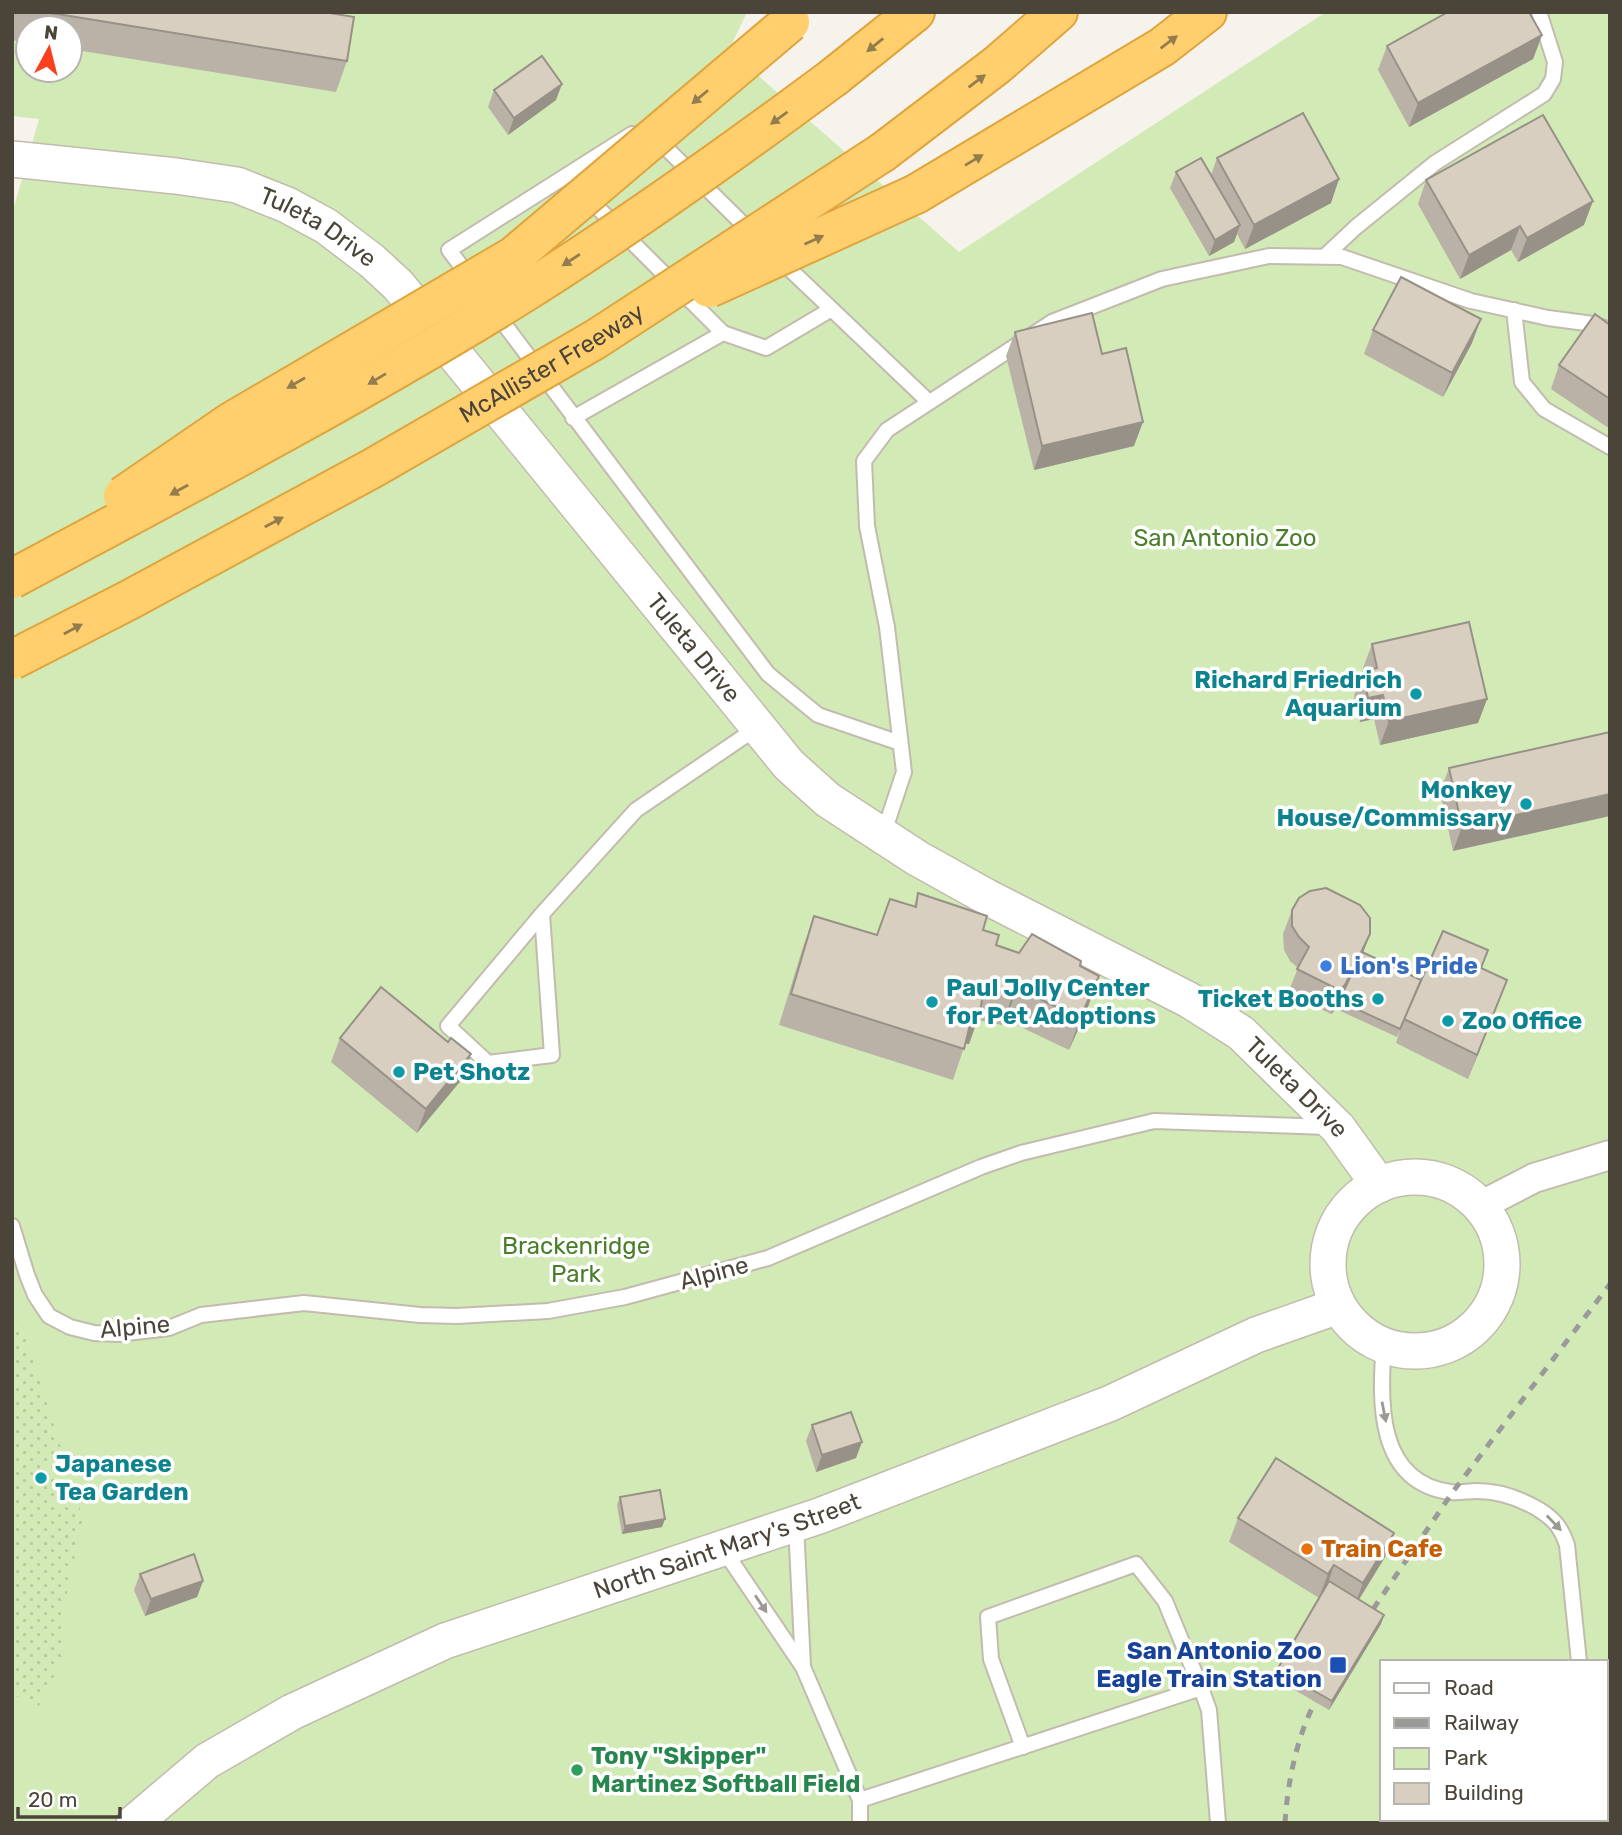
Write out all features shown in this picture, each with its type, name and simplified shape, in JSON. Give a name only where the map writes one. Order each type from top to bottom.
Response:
[{"type":"highway","points":[[12,579],[165,498],[512,299],[703,173],[834,77],[915,12]]},
{"type":"highway","name":"McAllister Freeway","points":[[12,660],[373,468],[596,340],[883,152],[998,65],[1058,12]]},
{"type":"highway","points":[[596,340],[916,194],[1162,47],[1207,12]]},
{"type":"highway","points":[[12,572],[231,422],[514,256],[794,17]]},
{"type":"street","name":"Tuleta Drive","points":[[12,159],[237,185],[287,205],[326,226],[398,285],[789,765],[828,800],[882,836],[987,897],[1189,1000],[1241,1033],[1338,1128],[1379,1185]]},
{"type":"street","points":[[1480,1206],[1534,1178],[1610,1154]]},
{"type":"street","points":[[1420,1177],[1460,1189],[1480,1206],[1499,1238],[1503,1261],[1501,1284],[1492,1305],[1479,1324],[1461,1338],[1440,1348],[1417,1351],[1394,1349],[1372,1340],[1354,1326],[1338,1306],[1329,1279],[1329,1250],[1338,1223],[1355,1201],[1379,1185],[1420,1177]]},
{"type":"street","name":"North Saint Mary's Street","points":[[134,1823],[208,1761],[292,1712],[445,1640],[796,1524],[1111,1403],[1256,1335],[1338,1306]]},
{"type":"lane","points":[[1325,256],[1356,227],[1435,163],[1544,94],[1553,79],[1555,62],[1539,12]]},
{"type":"lane","points":[[900,743],[818,715],[768,674],[449,250],[644,126],[830,310],[929,402]]},
{"type":"lane","points":[[566,176],[723,333],[766,348],[830,310]]},
{"type":"lane","points":[[882,836],[904,772],[887,627],[867,526],[864,461],[887,430],[1052,322],[1162,279],[1269,256],[1342,257],[1471,301],[1593,324],[1610,330]]},
{"type":"lane","points":[[1514,310],[1522,382],[1544,409],[1610,447]]},
{"type":"lane","points":[[573,418],[723,333]]},
{"type":"lane","points":[[542,914],[552,1055],[488,1063],[448,1026],[542,914],[636,810],[758,727]]},
{"type":"lane","name":"Alpine","points":[[12,1226],[35,1295],[48,1316],[70,1327],[94,1333],[118,1334],[169,1328],[201,1315],[304,1303],[419,1315],[457,1316],[548,1311],[625,1297],[768,1258],[981,1167],[1021,1153],[1154,1121],[1338,1128]]},
{"type":"lane","points":[[1384,1344],[1380,1386],[1382,1408],[1392,1449],[1403,1469],[1417,1482],[1452,1493],[1479,1491],[1515,1497],[1555,1521],[1562,1531],[1567,1545],[1579,1660]]},
{"type":"lane","points":[[796,1524],[803,1667]]},
{"type":"lane","points":[[722,1548],[803,1667],[860,1800],[860,1823]]},
{"type":"lane","points":[[1023,1747],[991,1659],[988,1617],[1136,1564],[1165,1601],[1209,1710],[1219,1823]]},
{"type":"lane","points":[[860,1800],[1201,1688]]},
{"type":"green space","name":"Brackenridge Park","points":[[12,12],[747,12],[729,50],[959,252],[1326,12],[1610,12],[1610,1823],[12,1823],[12,214],[39,119],[12,116]]},
{"type":"green space","name":"Japanese Tea Garden","points":[[12,1310],[30,1349],[83,1518],[61,1621],[64,1659],[39,1706],[14,1695],[12,1690]]},
{"type":"building","points":[[45,12],[324,12],[354,17],[347,61],[84,18],[84,14]]},
{"type":"building","points":[[1448,12],[1529,12],[1542,35],[1418,103],[1387,46]]},
{"type":"building","points":[[542,56],[562,84],[514,118],[494,90]]},
{"type":"building","points":[[1303,113],[1339,179],[1254,225],[1217,158]]},
{"type":"building","points":[[1543,115],[1593,201],[1527,238],[1520,226],[1469,255],[1426,180]]},
{"type":"building","points":[[1201,158],[1240,225],[1215,240],[1176,172]]},
{"type":"building","points":[[1401,277],[1481,319],[1452,373],[1373,330]]},
{"type":"building","points":[[1092,313],[1102,354],[1126,348],[1143,422],[1042,446],[1015,332]]},
{"type":"building","points":[[1595,314],[1610,325],[1610,399],[1559,365]]},
{"type":"building","name":"Richard Friedrich Aquarium","points":[[1469,622],[1487,699],[1389,721],[1383,695],[1368,698],[1363,672],[1377,668],[1372,644]]},
{"type":"building","name":"Monkey House/Commissary","points":[[1610,732],[1610,794],[1462,827],[1449,768]]},
{"type":"building","name":"Lion's Pride","points":[[1326,888],[1360,905],[1370,918],[1370,934],[1345,985],[1339,990],[1297,969],[1309,947],[1292,926],[1292,910],[1299,898],[1310,891]]},
{"type":"building","name":"Paul Jolly Center for Pet Adoptions","points":[[918,893],[987,916],[983,930],[999,935],[996,945],[1019,953],[1032,934],[1081,961],[1080,966],[1099,976],[1080,1018],[1017,988],[1013,994],[978,986],[976,991],[983,993],[980,1013],[973,1012],[964,1049],[791,994],[814,916],[877,935],[890,899],[916,907]]},
{"type":"building","name":"Zoo Office","points":[[1443,931],[1488,950],[1481,968],[1507,980],[1477,1055],[1404,1019]]},
{"type":"building","name":"Ticket Booths","points":[[1362,952],[1421,980],[1400,1029],[1339,1001]]},
{"type":"building","points":[[381,987],[448,1042],[451,1038],[471,1054],[426,1109],[340,1038]]},
{"type":"building","points":[[851,1412],[862,1442],[822,1455],[812,1425]]},
{"type":"building","name":"Train Cafe","points":[[1276,1458],[1394,1533],[1363,1583],[1334,1565],[1328,1574],[1238,1518]]},
{"type":"building","points":[[660,1490],[665,1519],[625,1526],[620,1497]]},
{"type":"building","points":[[194,1554],[203,1581],[151,1599],[140,1574]]},
{"type":"building","points":[[1329,1581],[1384,1615],[1332,1701],[1277,1670]]},
{"type":"railway","points":[[1363,1624],[1452,1493],[1610,1284]]},
{"type":"railway","points":[[1285,1823],[1296,1752],[1315,1701],[1324,1686]]},
{"type":"place","name":"Richard Friedrich Aquarium","points":[[1416,694]]},
{"type":"place","name":"Monkey House/Commissary","points":[[1526,804]]},
{"type":"place","name":"Lion's Pride","points":[[1326,966]]},
{"type":"place","name":"Ticket Booths","points":[[1378,999]]},
{"type":"place","name":"Paul Jolly Center for Pet Adoptions","points":[[932,1002]]},
{"type":"place","name":"Zoo Office","points":[[1448,1021]]},
{"type":"place","name":"Pet Shotz","points":[[399,1072]]},
{"type":"place","name":"Japanese Tea Garden","points":[[41,1478]]},
{"type":"place","name":"Train Cafe","points":[[1307,1549]]},
{"type":"place","name":"San Antonio Zoo Eagle Train Station","points":[[1338,1665]]},
{"type":"place","name":"Tony \"Skipper\" Martinez Softball Field","points":[[577,1770]]},
{"type":"park label","name":"San Antonio Zoo","points":[[1225,538]]}]
